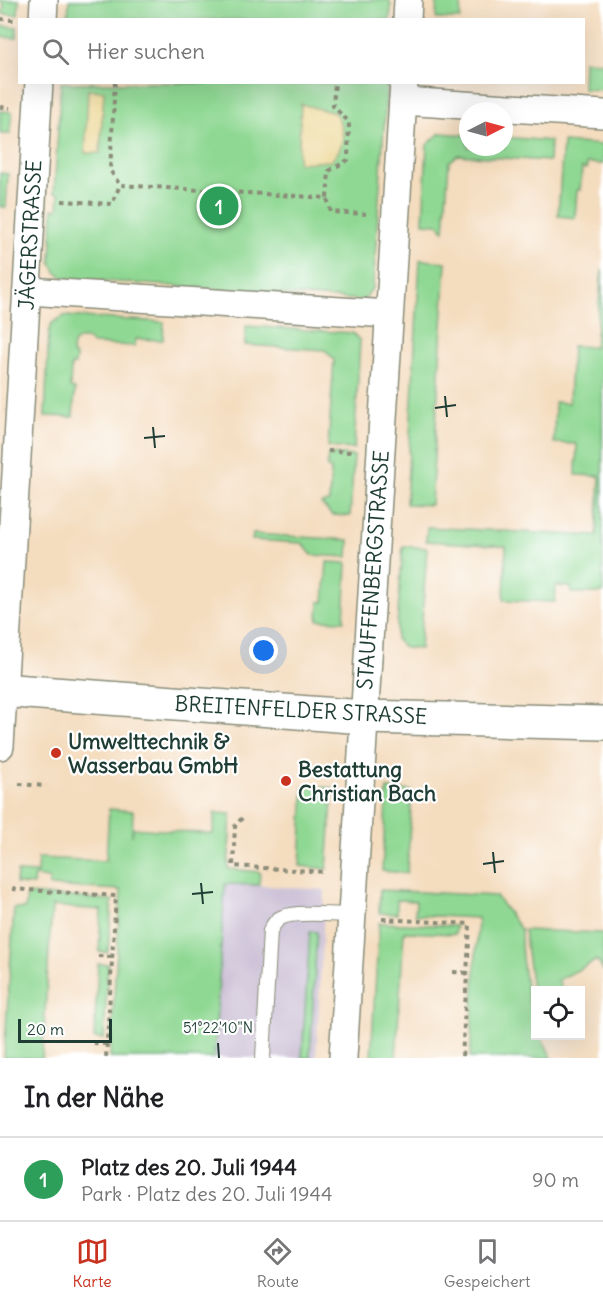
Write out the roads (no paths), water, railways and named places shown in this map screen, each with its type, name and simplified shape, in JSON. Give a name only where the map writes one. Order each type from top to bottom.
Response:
[{"type":"main road","name":"BREITENFELDER STRASSE","points":[[2,691],[364,717],[603,723]]},
{"type":"street","points":[[43,18],[44,0]]},
{"type":"street","points":[[407,18],[408,0]]},
{"type":"street","name":"JÄGERSTRASSE","points":[[0,746],[39,84]]},
{"type":"street","points":[[403,92],[603,114]]},
{"type":"street","name":"STAUFFENBERGSTRASSE","points":[[343,1058],[364,917],[364,717],[403,92]]},
{"type":"street","points":[[28,291],[389,314]]},
{"type":"lane","points":[[263,1058],[270,931],[276,921],[288,915],[364,917]]},
{"type":"place","name":"Platz des 20. Juli 1944","points":[[219,206]]},
{"type":"place","name":"Umwelttechnik & Wasserbau GmbH","points":[[56,753]]},
{"type":"place","name":"Bestattung Christian Bach","points":[[286,781]]}]
